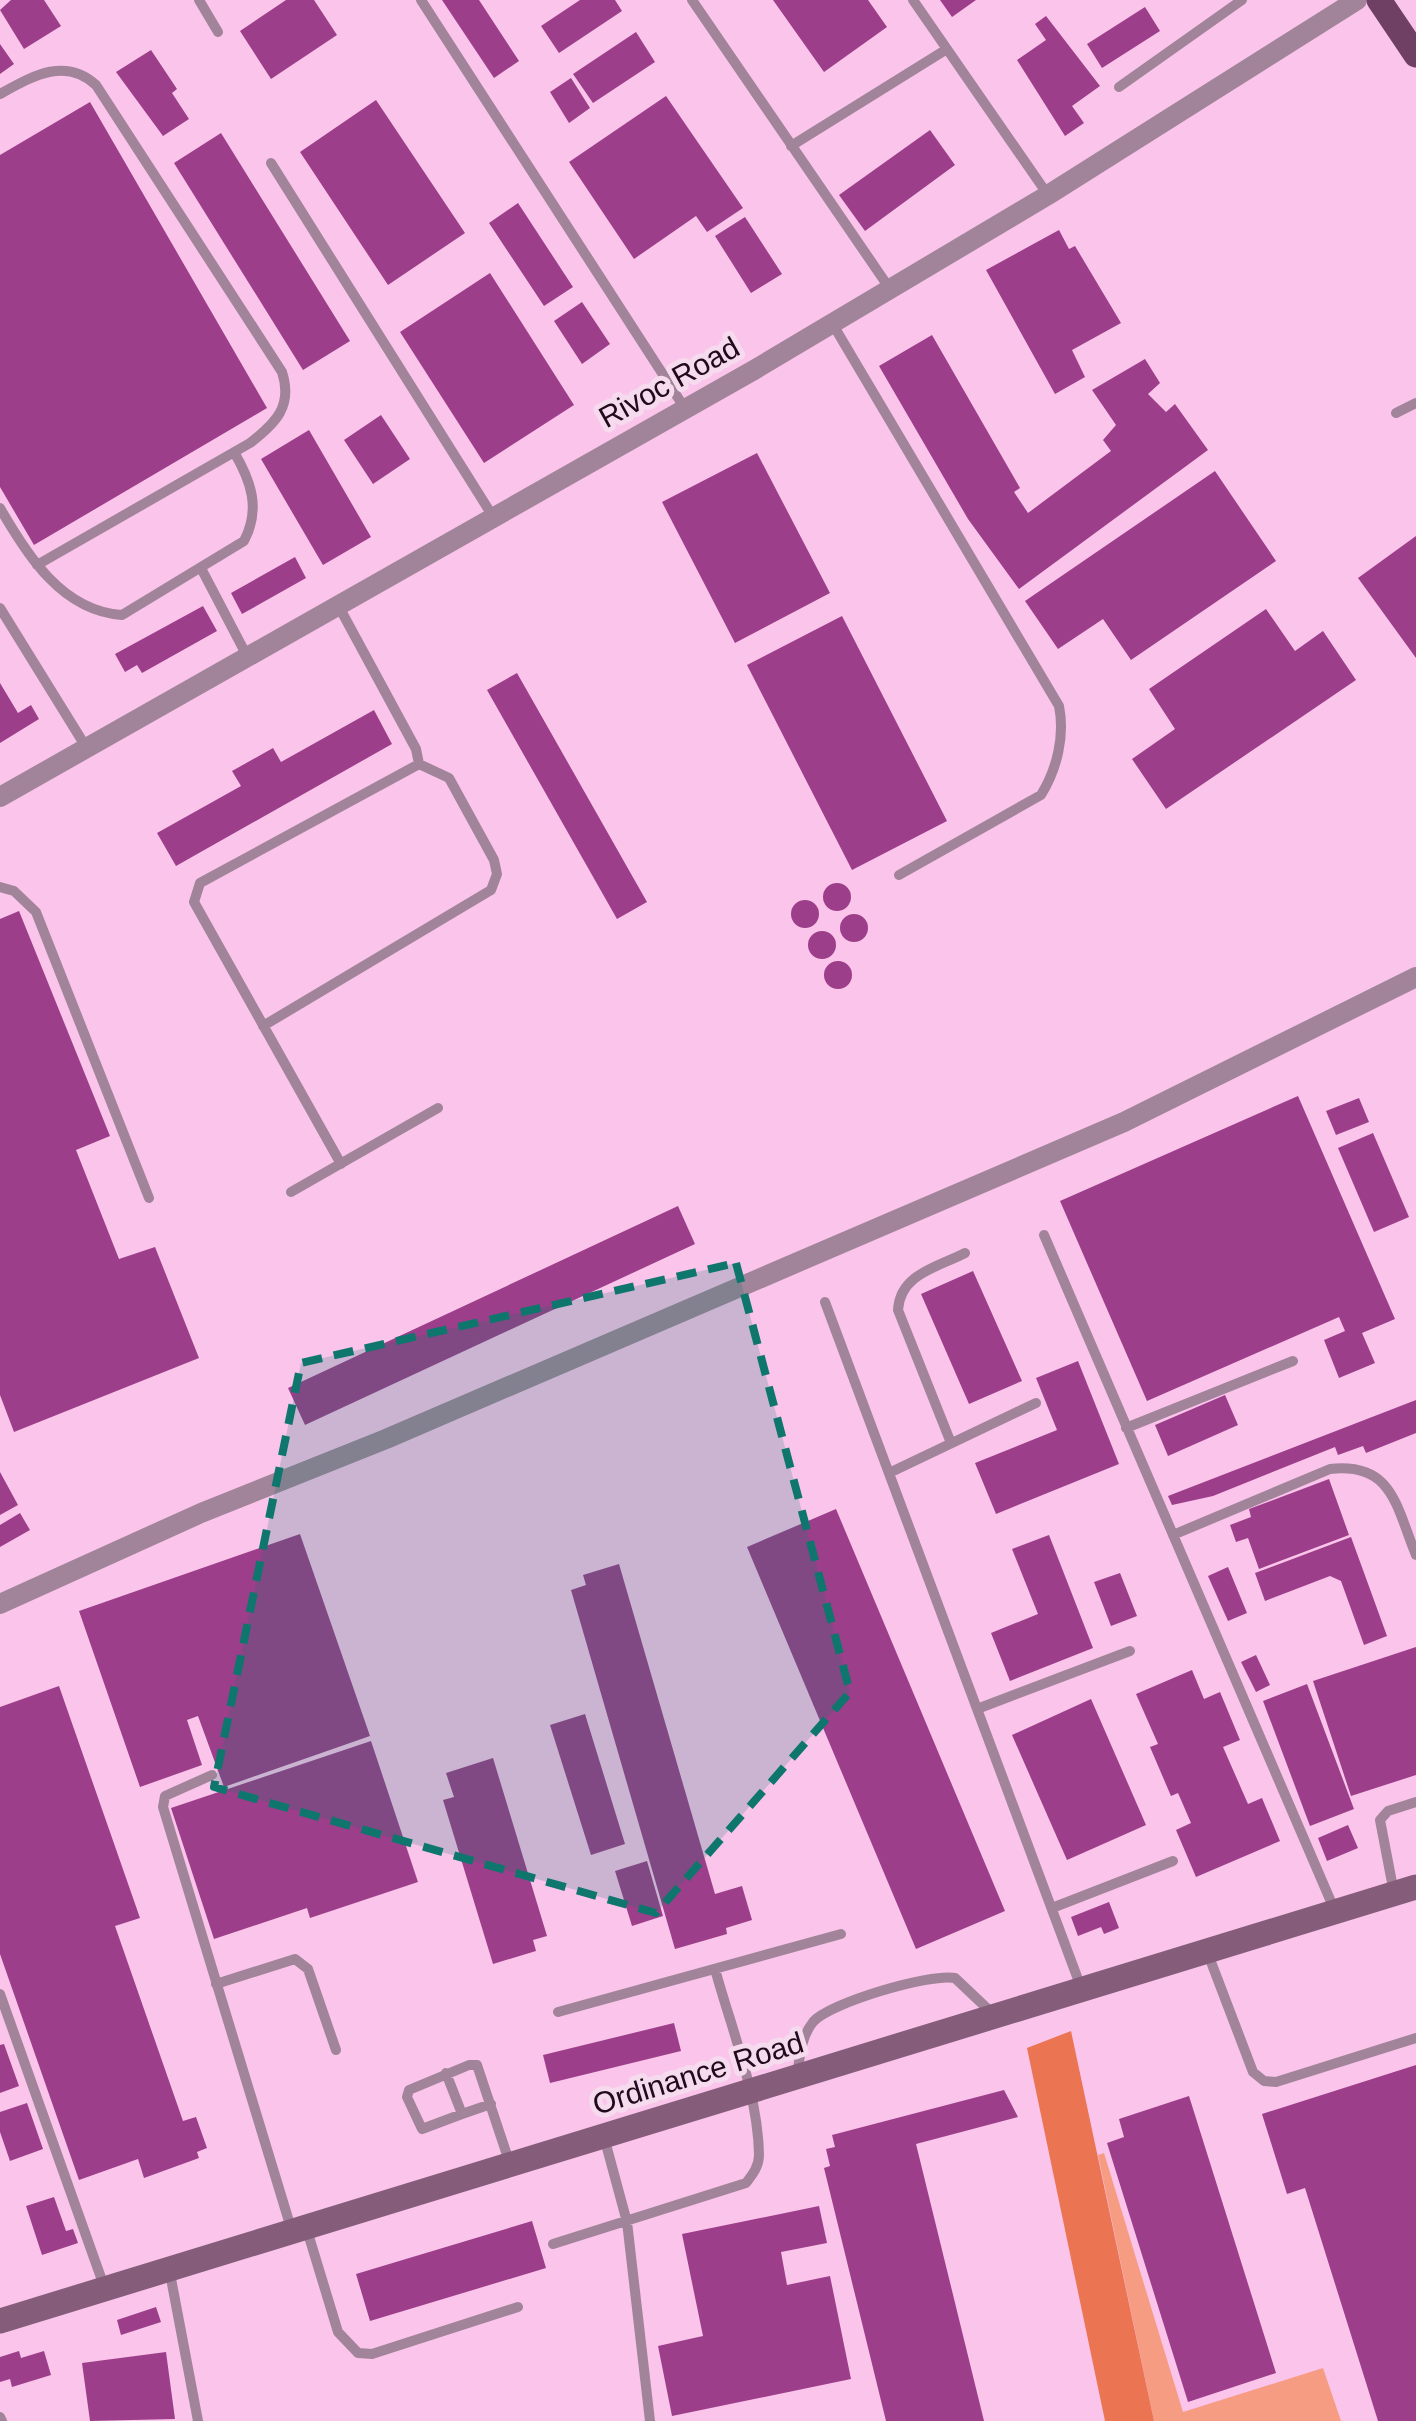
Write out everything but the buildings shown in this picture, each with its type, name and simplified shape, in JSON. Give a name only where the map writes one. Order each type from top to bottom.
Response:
[{"type":"main road","points":[[1379,0],[1416,55]]},
{"type":"street","name":"Rivoc Road","points":[[0,797],[890,289],[1357,0]]},
{"type":"street","points":[[0,1604],[201,1513],[404,1431],[1124,1122],[1416,977]]},
{"type":"street","name":"Ordinance Road","points":[[0,2320],[1405,1891]]},
{"type":"lane","points":[[199,0],[218,32]]},
{"type":"lane","points":[[421,0],[684,407]]},
{"type":"lane","points":[[692,0],[890,289]]},
{"type":"lane","points":[[913,0],[1048,194]]},
{"type":"lane","points":[[1118,87],[1242,0]]},
{"type":"lane","points":[[792,146],[947,49]]},
{"type":"lane","points":[[0,94],[38,74],[72,71],[96,85],[282,372],[287,387],[280,416],[234,452],[36,565]]},
{"type":"lane","points":[[271,163],[492,515]]},
{"type":"lane","points":[[832,323],[1060,706],[1063,726],[1052,778],[1042,795],[899,875]]},
{"type":"lane","points":[[1396,413],[1416,403]]},
{"type":"lane","points":[[0,508],[36,565],[76,600],[122,615],[236,548],[252,527],[252,492],[234,452]]},
{"type":"lane","points":[[202,570],[247,656]]},
{"type":"lane","points":[[337,604],[416,749],[418,764]]},
{"type":"lane","points":[[0,608],[86,747]]},
{"type":"lane","points":[[341,1164],[194,902],[200,882],[418,764]]},
{"type":"lane","points":[[263,1026],[491,890],[497,874],[494,860],[449,778],[418,764]]},
{"type":"lane","points":[[0,888],[14,892],[36,912],[149,1198]]},
{"type":"lane","points":[[291,1192],[438,1108]]},
{"type":"lane","points":[[1044,1235],[1336,1912]]},
{"type":"lane","points":[[951,1443],[898,1310],[898,1295],[904,1284],[965,1253]]},
{"type":"lane","points":[[826,1302],[1082,1991]]},
{"type":"lane","points":[[1126,1428],[1293,1361]]},
{"type":"lane","points":[[889,1473],[1036,1403]]},
{"type":"lane","points":[[1173,1536],[1330,1469],[1350,1467],[1373,1472],[1387,1483],[1416,1555]]},
{"type":"lane","points":[[977,1709],[1130,1651]]},
{"type":"lane","points":[[212,1776],[176,1788],[165,1796],[162,1807],[216,1984],[338,2332],[358,2354],[372,2354],[518,2306]]},
{"type":"lane","points":[[1405,1891],[1380,1820],[1388,1811],[1416,1802]]},
{"type":"lane","points":[[1052,1908],[1173,1861]]},
{"type":"lane","points":[[558,2012],[841,1934]]},
{"type":"lane","points":[[1208,1952],[1253,2072],[1264,2081],[1276,2082],[1416,2038]]},
{"type":"lane","points":[[216,1984],[295,1959],[302,1962],[308,1969],[336,2050]]},
{"type":"lane","points":[[553,2244],[746,2182],[760,2158],[749,2092],[715,1969]]},
{"type":"lane","points":[[797,2076],[805,2036],[826,2012],[927,1978],[955,1978],[996,2018]]},
{"type":"lane","points":[[0,1994],[104,2286]]},
{"type":"lane","points":[[490,2104],[422,2129],[407,2098],[414,2085],[477,2066],[490,2104],[510,2165]]},
{"type":"lane","points":[[446,2073],[462,2114]]},
{"type":"lane","points":[[604,2136],[627,2222],[650,2421]]},
{"type":"lane","points":[[169,2267],[198,2421]]},
{"type":"highlighted area","points":[[736,1263],[850,1692],[656,1913],[214,1787],[301,1363]]},
{"type":"shaded area","points":[[1071,2031],[1154,2421],[1105,2421],[1027,2048]]},
{"type":"shaded area","points":[[1104,2153],[1183,2412],[1323,2368],[1341,2421],[1154,2421],[1098,2155]]}]
